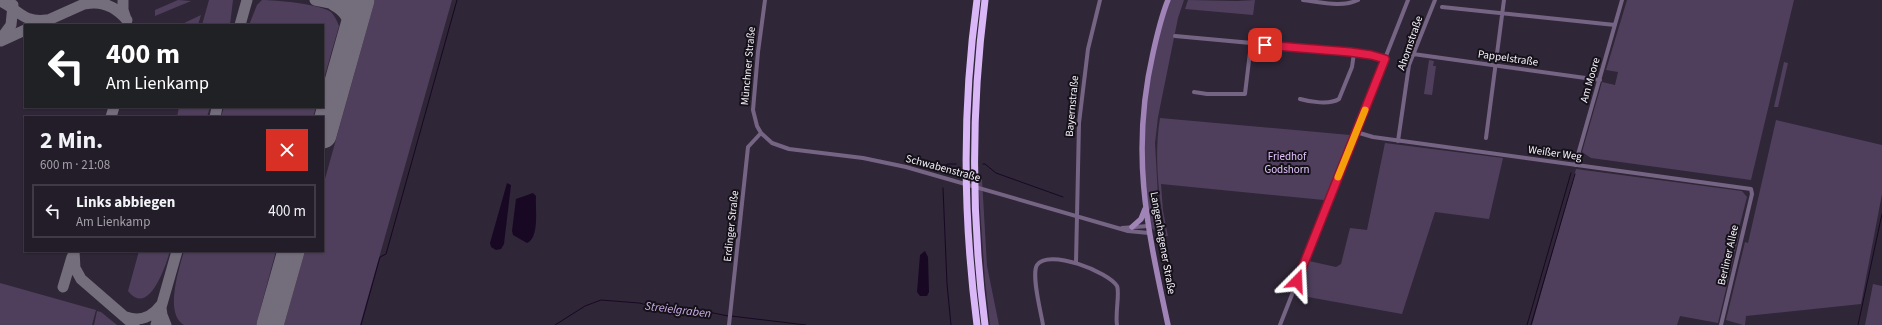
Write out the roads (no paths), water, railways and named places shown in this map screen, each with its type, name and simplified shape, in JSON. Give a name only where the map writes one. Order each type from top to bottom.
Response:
[{"type":"highway","points":[[977,0],[968,80],[966,170],[969,255],[977,325]]},
{"type":"highway","points":[[985,0],[977,81],[974,167],[977,254],[985,325]]},
{"type":"main road","name":"Langenhagener Straße","points":[[1168,0],[1157,35],[1149,72],[1142,123],[1142,165],[1145,209],[1168,325]]},
{"type":"main road","points":[[1132,227],[1141,219],[1145,209]]},
{"type":"street","name":"Münchner Straße","points":[[761,133],[754,118],[753,98],[765,0]]},
{"type":"street","name":"Bayernstraße","points":[[1076,263],[1078,144],[1082,86],[1088,49],[1100,0]]},
{"type":"street","points":[[1303,0],[1343,4],[1358,0]]},
{"type":"street","points":[[1280,325],[1408,0]]},
{"type":"street","name":"Ahornstraße","points":[[1398,141],[1408,70],[1435,0]]},
{"type":"street","points":[[1486,138],[1504,0]]},
{"type":"street","name":"Am Moore","points":[[1575,165],[1622,0]]},
{"type":"street","points":[[1442,7],[1615,25]]},
{"type":"street","points":[[1175,36],[1354,53],[1371,55],[1385,59]]},
{"type":"street","points":[[1194,92],[1207,94],[1245,94],[1251,44]]},
{"type":"street","points":[[1300,99],[1308,101],[1334,102],[1339,99],[1352,67],[1354,53]]},
{"type":"street","name":"Pappelstraße","points":[[1413,54],[1600,80]]},
{"type":"street","name":"Weißer Weg","points":[[1356,132],[1367,136],[1398,141],[1752,190]]},
{"type":"street","name":"Schwabenstraße","points":[[761,133],[772,143],[785,148],[863,158],[906,167],[1077,215],[1128,231],[1149,233]]},
{"type":"street","name":"Erdinger Straße","points":[[729,325],[748,147],[761,133]]},
{"type":"street","name":"Berliner Allee","points":[[1721,325],[1752,190]]},
{"type":"street","name":"Schwabenstraße","points":[[1122,228],[1148,226]]},
{"type":"street","points":[[1043,325],[1035,273],[1038,264],[1048,258],[1076,263],[1108,278],[1117,286],[1118,295],[1115,316],[1117,325]]},
{"type":"waterway","points":[[361,325],[380,257],[386,254],[457,0]]},
{"type":"waterway","name":"Streielgraben","points":[[944,170],[947,164],[956,164]]},
{"type":"waterway","name":"Streielgraben","points":[[983,164],[996,173],[1063,197]]},
{"type":"waterway","points":[[1527,325],[1571,173]]},
{"type":"waterway","points":[[1531,325],[1575,174]]},
{"type":"waterway","name":"Streielgraben","points":[[943,188],[947,284],[951,325]]},
{"type":"waterway","points":[[1858,325],[1882,214]]},
{"type":"waterway","name":"Streielgraben","points":[[555,325],[585,306],[601,300],[639,303],[660,308],[699,310],[728,316]]},
{"type":"waterway","name":"Streielgraben","points":[[731,316],[806,325]]},
{"type":"park label","name":"Friedhof Godshorn","points":[[1287,162]]}]
